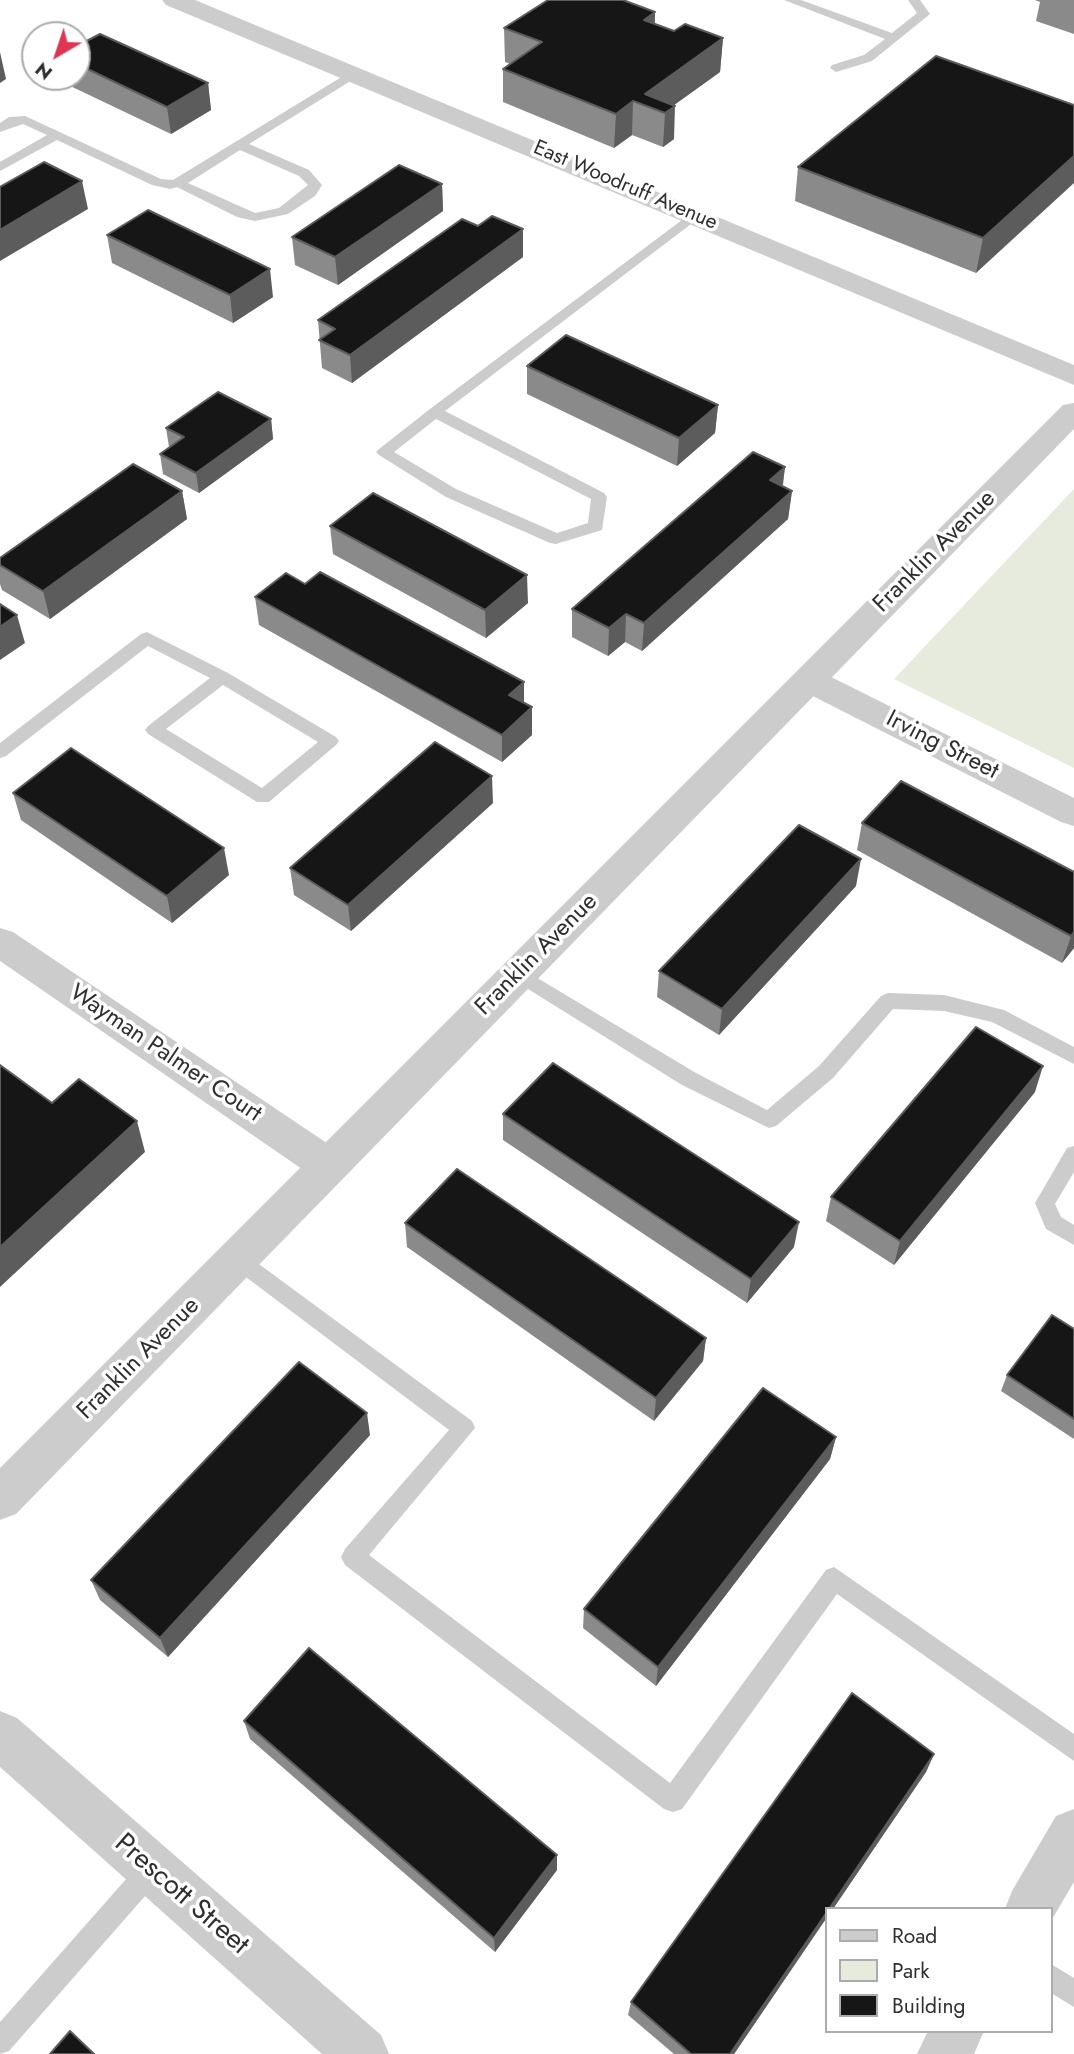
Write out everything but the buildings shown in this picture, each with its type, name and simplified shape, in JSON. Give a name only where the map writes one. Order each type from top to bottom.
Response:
[{"type":"street","name":"East Woodruff Avenue","points":[[174,0],[1074,376]]},
{"type":"street","name":"Franklin Avenue","points":[[0,1499],[1074,412]]},
{"type":"street","name":"Irving Street","points":[[809,680],[1074,813]]},
{"type":"street","name":"Wayman Palmer Court","points":[[0,942],[329,1166]]},
{"type":"street","name":"Prescott Street","points":[[0,1735],[362,2054]]},
{"type":"street","points":[[1031,1907],[1074,1834]]},
{"type":"street","points":[[944,2054],[957,2033]]},
{"type":"lane","points":[[790,0],[894,38]]},
{"type":"lane","points":[[836,68],[868,58],[924,14],[914,0]]},
{"type":"lane","points":[[0,128],[14,120],[25,121],[157,182],[170,185],[178,183],[353,74]]},
{"type":"lane","points":[[0,167],[56,135]]},
{"type":"lane","points":[[178,183],[242,214],[256,217],[283,211],[310,193],[315,185],[304,173],[239,145]]},
{"type":"lane","points":[[435,412],[599,497],[596,526],[556,539],[452,493],[384,452],[435,412],[694,215]]},
{"type":"lane","points":[[0,752],[147,638],[222,677],[330,741],[264,797],[154,730],[222,677]]},
{"type":"lane","points":[[519,974],[689,1079],[769,1120],[826,1072],[888,1001],[944,1003],[998,1015],[1074,1056]]},
{"type":"lane","points":[[1074,1154],[1045,1203],[1053,1223],[1074,1236]]},
{"type":"lane","points":[[237,1259],[464,1428],[353,1557],[674,1800],[834,1578],[1074,1749]]},
{"type":"lane","points":[[0,2042],[152,1869]]},
{"type":"lane","points":[[1053,1978],[1074,1994]]},
{"type":"green space","points":[[1074,489],[1074,768],[894,679]]}]
